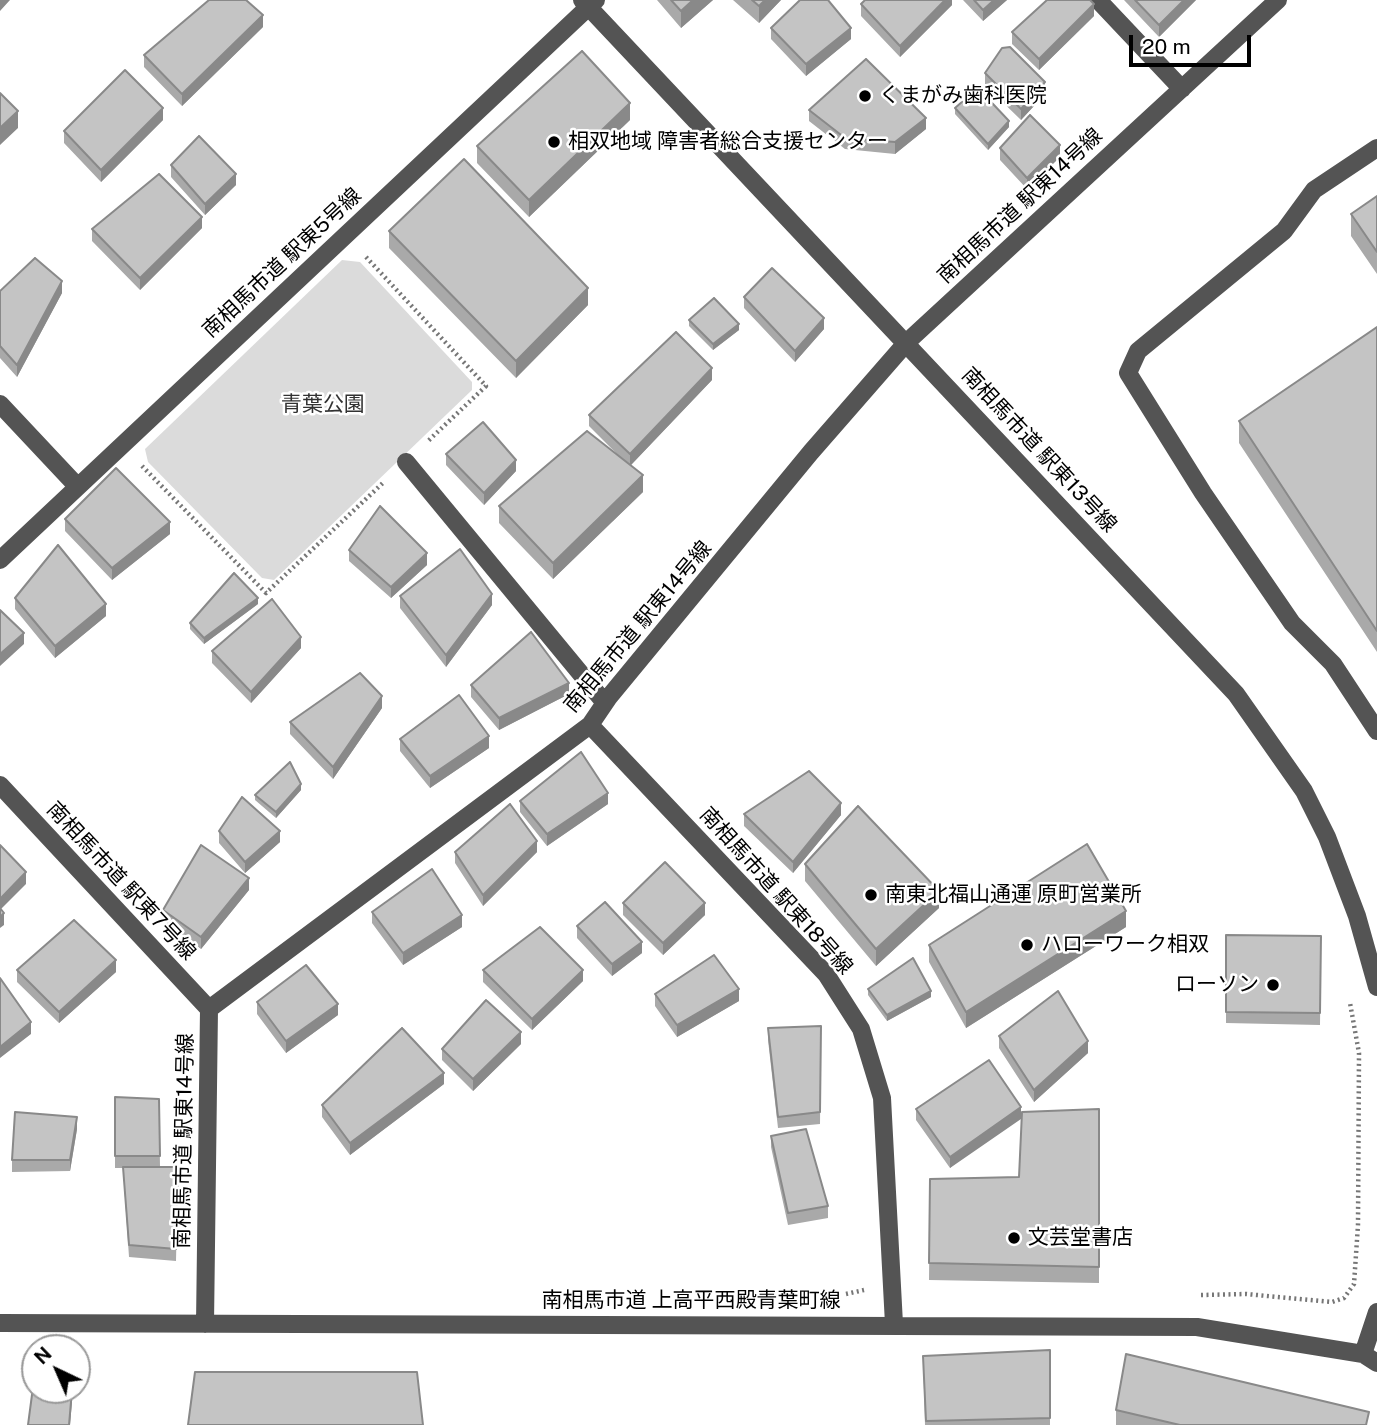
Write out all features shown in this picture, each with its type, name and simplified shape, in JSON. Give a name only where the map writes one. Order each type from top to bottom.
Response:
[{"type":"street","points":[[1098,0],[1182,89]]},
{"type":"street","name":"南相馬市道 駅東14号線","points":[[205,1324],[209,1009],[590,725],[605,703],[811,452],[907,342],[1278,0]]},
{"type":"street","name":"南相馬市道 駅東5号線","points":[[0,560],[589,3]]},
{"type":"street","name":"南相馬市道 駅東13号線","points":[[589,3],[1236,694],[1304,791],[1357,916],[1377,987]]},
{"type":"street","points":[[1377,148],[1314,190],[1284,231],[1138,351],[1128,373],[1203,493],[1292,623],[1333,664],[1377,731]]},
{"type":"street","points":[[0,404],[78,486]]},
{"type":"street","points":[[406,462],[605,703]]},
{"type":"street","name":"南相馬市道 駅東18号線","points":[[590,725],[826,974],[861,1030],[882,1098],[894,1324]]},
{"type":"street","name":"南相馬市道 駅東7号線","points":[[0,785],[209,1009]]},
{"type":"street","points":[[1370,1359],[1377,1312]]},
{"type":"street","name":"南相馬市道 上高平西殿青葉町線","points":[[0,1324],[894,1324],[1197,1327],[1370,1359]]},
{"type":"path","points":[[121,445],[267,593],[486,386],[345,235]]},
{"type":"path","points":[[1307,1301],[1332,1302],[1343,1298],[1354,1284],[1358,1225],[1359,1053],[1350,1002]]},
{"type":"green space","name":"青葉公園","points":[[342,260],[360,262],[472,382],[472,390],[274,580],[262,578],[148,462],[145,449]]},
{"type":"building","points":[[209,0],[246,0],[263,15],[182,94],[144,55]]},
{"type":"building","points":[[671,0],[693,0],[681,11]]},
{"type":"building","points":[[752,0],[765,0],[759,6]]},
{"type":"building","points":[[800,0],[828,0],[851,28],[806,64],[771,28]]},
{"type":"building","points":[[865,0],[945,0],[900,46],[861,4]]},
{"type":"building","points":[[974,0],[994,0],[983,10]]},
{"type":"building","points":[[1047,0],[1090,0],[1094,4],[1039,59],[1012,32]]},
{"type":"building","points":[[1135,0],[1184,0],[1159,25]]},
{"type":"building","points":[[1010,47],[1045,82],[1021,109],[985,73],[1002,48]]},
{"type":"building","name":"相双地域 障害者総合支援センター","points":[[582,51],[630,103],[529,200],[477,146]]},
{"type":"building","name":"くまがみ歯科医院","points":[[866,59],[926,118],[895,142],[845,138],[809,110]]},
{"type":"building","points":[[125,70],[163,108],[101,170],[64,131]]},
{"type":"building","points":[[978,88],[1009,121],[988,144],[955,108]]},
{"type":"building","points":[[0,93],[18,111],[0,128]]},
{"type":"building","points":[[1030,115],[1060,145],[1027,178],[1000,148]]},
{"type":"building","points":[[199,136],[236,174],[205,204],[171,165]]},
{"type":"building","points":[[464,159],[588,288],[516,361],[389,231]]},
{"type":"building","points":[[159,174],[202,217],[140,278],[92,229]]},
{"type":"building","points":[[1377,196],[1377,252],[1351,214]]},
{"type":"building","points":[[35,258],[62,281],[17,365],[0,346],[0,291]]},
{"type":"building","points":[[772,268],[824,318],[795,351],[744,297]]},
{"type":"building","points":[[714,298],[739,324],[713,344],[689,320]]},
{"type":"building","points":[[1377,327],[1377,631],[1239,421]]},
{"type":"building","points":[[676,332],[712,368],[630,454],[589,415]]},
{"type":"building","points":[[483,422],[516,460],[484,493],[446,454]]},
{"type":"building","points":[[587,431],[643,475],[553,563],[499,506]]},
{"type":"building","points":[[116,468],[170,522],[112,568],[65,519]]},
{"type":"building","points":[[380,506],[427,553],[391,587],[349,550]]},
{"type":"building","points":[[58,545],[106,604],[55,646],[15,598]]},
{"type":"building","points":[[460,549],[492,594],[446,655],[400,596]]},
{"type":"building","points":[[234,573],[258,598],[204,638],[190,623]]},
{"type":"building","points":[[272,599],[301,637],[251,692],[212,651]]},
{"type":"building","points":[[0,610],[24,633],[0,654]]},
{"type":"building","points":[[531,632],[569,683],[499,718],[471,685]]},
{"type":"building","points":[[360,673],[382,696],[333,767],[290,722]]},
{"type":"building","points":[[459,695],[489,736],[430,776],[400,739]]},
{"type":"building","points":[[581,752],[608,793],[547,834],[520,801]]},
{"type":"building","points":[[290,762],[301,784],[276,812],[255,795]]},
{"type":"building","points":[[809,771],[841,803],[793,862],[744,814]]},
{"type":"building","points":[[242,797],[280,831],[245,862],[219,831]]},
{"type":"building","points":[[510,804],[537,841],[483,895],[455,852]]},
{"type":"building","name":"南東北福山通運 原町営業所","points":[[858,806],[939,891],[876,949],[805,864]]},
{"type":"building","name":"ハローワーク相双","points":[[1087,844],[1126,911],[966,1012],[929,945]]},
{"type":"building","points":[[0,845],[26,872],[0,899]]},
{"type":"building","points":[[201,845],[249,878],[201,937],[163,910]]},
{"type":"building","points":[[665,862],[705,903],[663,943],[623,903]]},
{"type":"building","points":[[432,869],[462,915],[403,953],[372,912]]},
{"type":"building","points":[[605,902],[642,942],[612,964],[577,926]]},
{"type":"building","points":[[74,920],[116,960],[59,1012],[17,970]]},
{"type":"building","points":[[540,927],[583,970],[532,1019],[483,970]]},
{"type":"building","name":"ローソン","points":[[1226,935],[1321,936],[1320,1013],[1226,1012]]},
{"type":"building","points":[[714,955],[739,989],[677,1025],[655,994]]},
{"type":"building","points":[[913,958],[931,991],[887,1015],[868,989]]},
{"type":"building","points":[[306,965],[338,1004],[286,1041],[257,1002]]},
{"type":"building","points":[[0,978],[31,1022],[0,1047]]},
{"type":"building","points":[[1058,991],[1088,1041],[1034,1090],[999,1036]]},
{"type":"building","points":[[486,1000],[521,1032],[473,1079],[442,1049]]},
{"type":"building","points":[[821,1026],[820,1112],[778,1117],[768,1028]]},
{"type":"building","points":[[402,1028],[444,1073],[350,1143],[322,1105]]},
{"type":"building","points":[[989,1060],[1021,1107],[950,1157],[916,1109]]},
{"type":"building","points":[[115,1097],[159,1099],[160,1156],[115,1156]]},
{"type":"building","name":"文芸堂書店","points":[[1099,1109],[1099,1267],[929,1263],[930,1179],[1019,1177],[1022,1112]]},
{"type":"building","points":[[15,1112],[77,1117],[70,1160],[12,1160]]},
{"type":"building","points":[[806,1129],[828,1206],[788,1213],[771,1136]]},
{"type":"building","points":[[123,1167],[178,1167],[176,1249],[129,1245]]},
{"type":"building","points":[[1050,1350],[1050,1418],[926,1421],[923,1356]]},
{"type":"building","points":[[1126,1354],[1369,1412],[1366,1425],[1180,1425],[1116,1410]]},
{"type":"building","points":[[195,1372],[417,1372],[423,1425],[188,1425]]},
{"type":"building","points":[[31,1404],[71,1404],[69,1425],[28,1425]]},
{"type":"place","name":"くまがみ歯科医院","points":[[865,96]]},
{"type":"place","name":"相双地域 障害者総合支援センター","points":[[554,142]]},
{"type":"place","name":"南東北福山通運 原町営業所","points":[[871,895]]},
{"type":"place","name":"ハローワーク相双","points":[[1027,945]]},
{"type":"place","name":"ローソン","points":[[1273,985]]},
{"type":"place","name":"文芸堂書店","points":[[1014,1238]]}]
